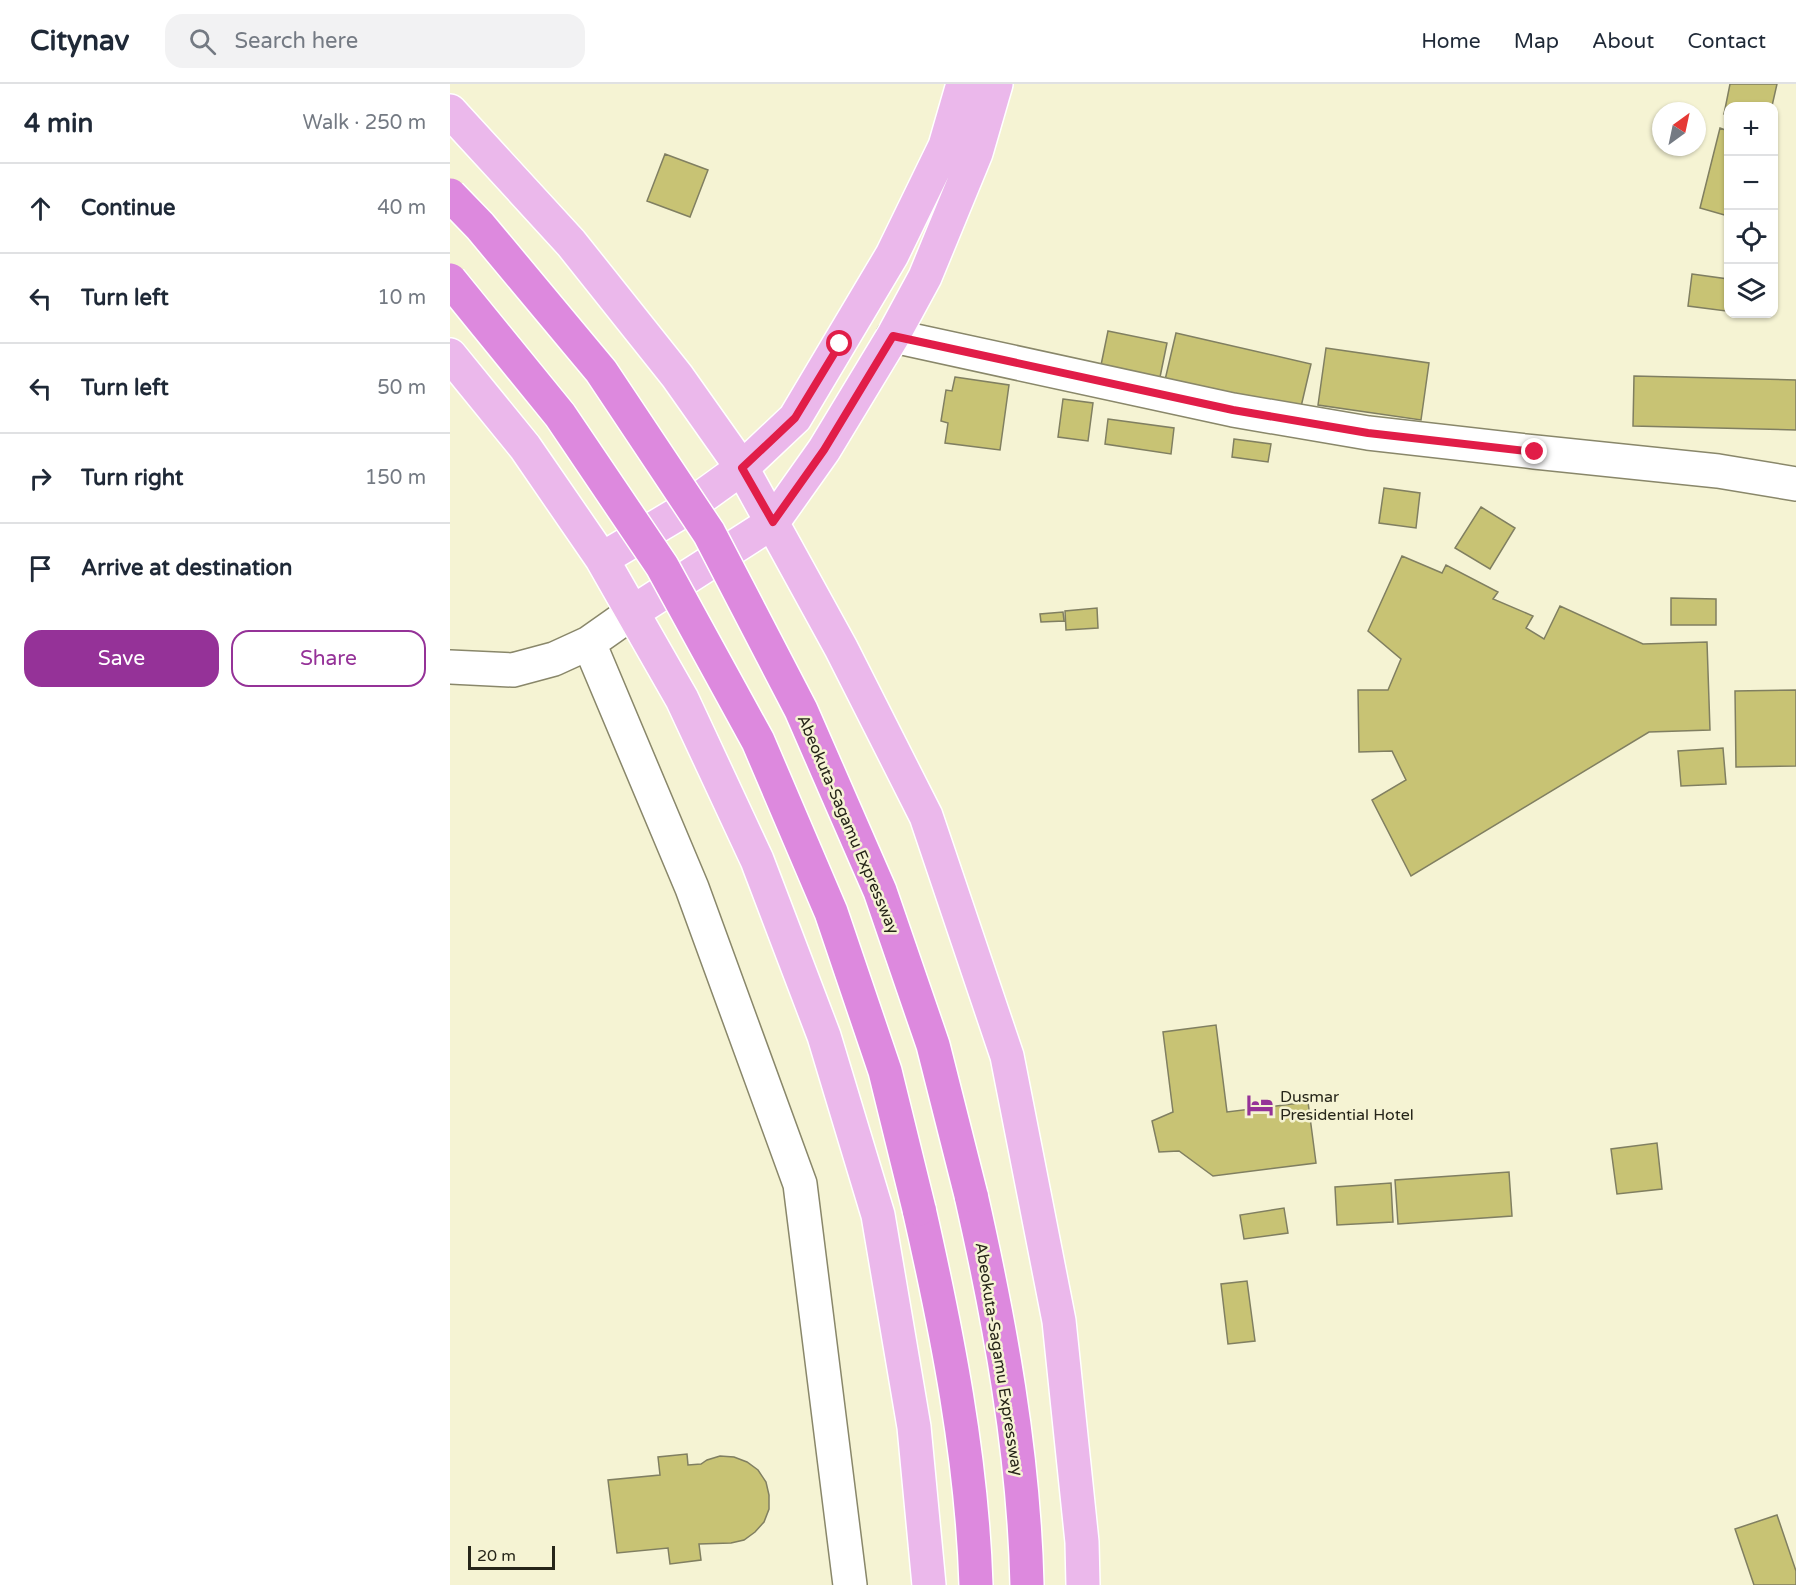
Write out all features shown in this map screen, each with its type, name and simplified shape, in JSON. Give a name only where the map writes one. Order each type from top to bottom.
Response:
[{"type":"highway","name":"Abeokuta-Sagamu Expressway","points":[[450,195],[480,226],[602,371],[709,533],[796,700],[880,891],[933,1045],[991,1284],[1011,1407],[1026,1525],[1027,1585]]},
{"type":"highway","points":[[450,280],[560,415],[662,566],[758,741],[831,912],[885,1071],[940,1302],[959,1416],[974,1533],[976,1585]]},
{"type":"main road","points":[[602,559],[681,512],[742,468],[795,418],[892,255],[945,146],[963,84]]},
{"type":"main road","points":[[633,612],[773,522],[824,450],[893,336],[925,276],[976,153],[996,84]]},
{"type":"main road","points":[[450,111],[571,243],[677,376],[742,468],[841,648],[926,816],[1007,1056],[1059,1320],[1082,1542],[1083,1585]]},
{"type":"main road","points":[[450,355],[525,447],[602,559],[682,699],[756,860],[827,1047],[878,1215],[914,1427],[929,1585]]},
{"type":"street","points":[[893,336],[1233,410],[1357,431],[1718,471],[1796,484]]},
{"type":"street","points":[[450,666],[513,670],[554,659],[588,643],[633,612]]},
{"type":"street","points":[[588,643],[692,888],[800,1184],[850,1585]]},
{"type":"building","points":[[1730,84],[1777,84],[1773,102],[1726,102]]},
{"type":"building","points":[[1720,128],[1724,130],[1724,215],[1700,208]]},
{"type":"building","points":[[665,154],[708,170],[690,217],[647,201]]},
{"type":"building","points":[[1692,274],[1724,278],[1724,311],[1688,306]]},
{"type":"building","points":[[1108,331],[1167,343],[1159,382],[1100,370]]},
{"type":"building","points":[[1176,333],[1311,364],[1300,411],[1165,380]]},
{"type":"building","points":[[1326,348],[1429,363],[1421,420],[1318,405]]},
{"type":"building","points":[[1634,376],[1796,380],[1796,430],[1633,426]]},
{"type":"building","points":[[955,377],[1009,385],[1000,450],[945,443],[948,423],[941,421],[946,390],[952,391]]},
{"type":"building","points":[[1063,399],[1093,403],[1088,441],[1058,437]]},
{"type":"building","points":[[1108,419],[1174,428],[1171,454],[1105,444]]},
{"type":"building","points":[[1234,439],[1271,444],[1268,462],[1232,457]]},
{"type":"building","points":[[1384,488],[1420,493],[1416,528],[1379,523]]},
{"type":"building","points":[[1481,507],[1515,528],[1490,569],[1455,548]]},
{"type":"building","points":[[1402,556],[1442,573],[1446,565],[1498,592],[1493,599],[1533,616],[1526,628],[1544,639],[1560,606],[1643,644],[1707,642],[1710,730],[1649,732],[1411,876],[1372,800],[1406,780],[1392,751],[1359,752],[1358,690],[1388,690],[1401,659],[1368,631]]},
{"type":"building","points":[[1671,598],[1716,599],[1716,625],[1671,625]]},
{"type":"building","points":[[1097,608],[1098,628],[1066,630],[1065,611]]},
{"type":"building","points":[[1063,612],[1064,621],[1041,622],[1040,614]]},
{"type":"building","points":[[1796,690],[1796,766],[1736,767],[1735,691]]},
{"type":"building","points":[[1723,748],[1726,784],[1681,786],[1678,751]]},
{"type":"building","points":[[1216,1025],[1227,1112],[1308,1102],[1316,1163],[1213,1176],[1179,1151],[1159,1152],[1152,1121],[1173,1112],[1163,1032]]},
{"type":"building","points":[[1657,1143],[1662,1189],[1617,1194],[1611,1149]]},
{"type":"building","points":[[1509,1172],[1512,1216],[1398,1224],[1395,1180]]},
{"type":"building","points":[[1391,1183],[1393,1222],[1337,1225],[1335,1187]]},
{"type":"building","points":[[1284,1208],[1288,1233],[1244,1239],[1240,1215]]},
{"type":"building","points":[[1247,1281],[1255,1341],[1228,1344],[1221,1284]]},
{"type":"building","points":[[687,1454],[688,1465],[701,1464],[720,1456],[734,1457],[758,1470],[766,1482],[769,1495],[769,1509],[764,1522],[744,1540],[731,1543],[699,1544],[701,1560],[670,1564],[668,1548],[617,1553],[608,1480],[660,1475],[658,1457]]},
{"type":"building","points":[[1777,1515],[1796,1571],[1796,1585],[1754,1585],[1735,1529]]},
{"type":"place","name":"Dusmar Presidential Hotel","points":[[1260,1105]]},
{"type":"route","points":[[840,344],[795,418],[742,468],[773,522],[824,450],[893,336],[1233,410],[1368,433],[1535,452]]}]
